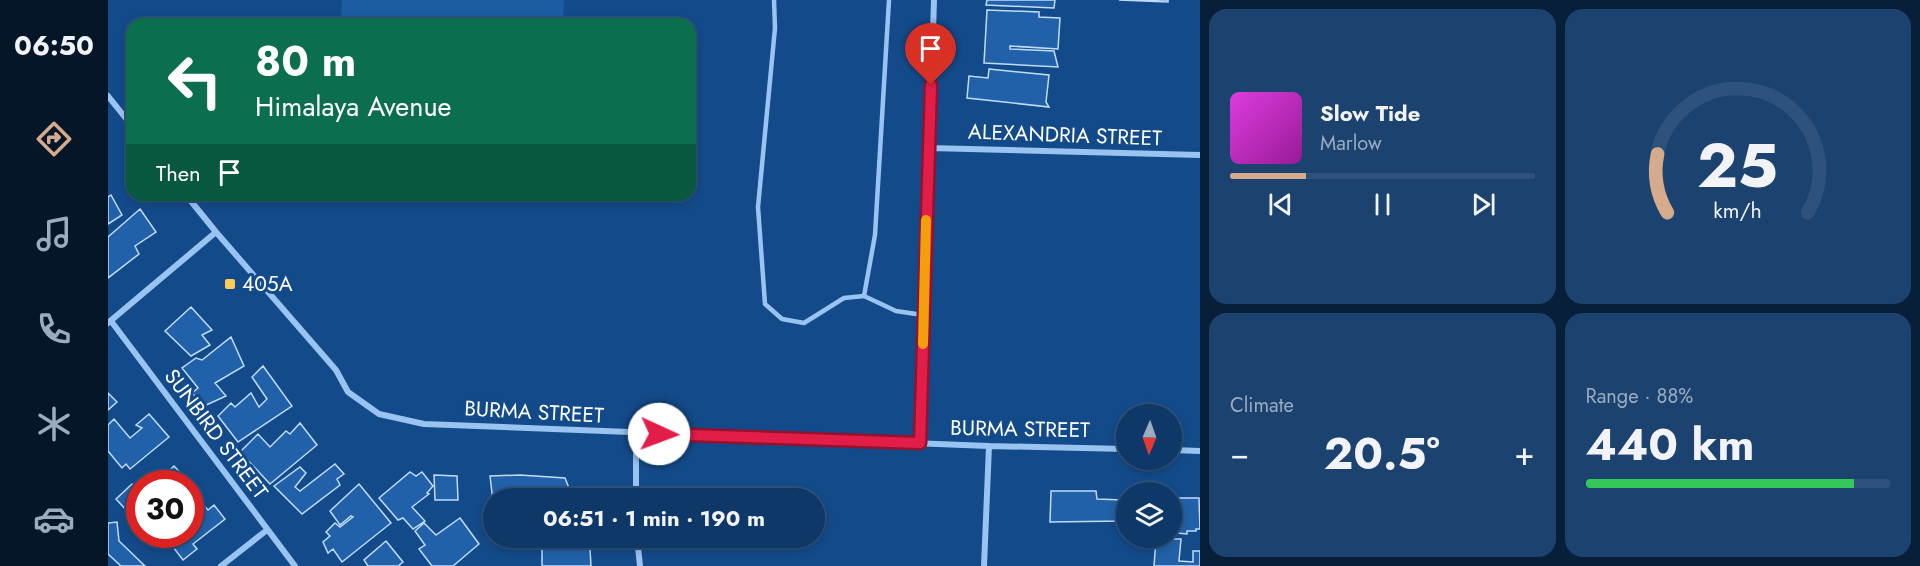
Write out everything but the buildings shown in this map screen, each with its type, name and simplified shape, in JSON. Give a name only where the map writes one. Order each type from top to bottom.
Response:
[{"type":"street","points":[[920,443],[934,0]]},
{"type":"street","points":[[108,96],[126,118]]},
{"type":"street","name":"ALEXANDRIA STREET","points":[[929,148],[1200,155]]},
{"type":"street","name":"BURMA STREET","points":[[191,201],[336,370],[348,392],[379,414],[390,418],[444,425],[1116,449]]},
{"type":"street","points":[[110,322],[216,232]]},
{"type":"street","name":"SUNBIRD STREET","points":[[110,322],[295,566]]},
{"type":"street","points":[[636,433],[636,488]]},
{"type":"street","points":[[984,566],[989,446]]},
{"type":"street","points":[[1182,450],[1200,451]]},
{"type":"street","points":[[221,566],[267,530]]},
{"type":"street","points":[[638,548],[640,566]]},
{"type":"lane","points":[[774,0],[775,28],[758,207],[765,304],[782,319],[804,323],[844,298],[864,296],[896,311],[924,315]]},
{"type":"lane","points":[[864,296],[874,235],[889,0]]},
{"type":"shaded area","points":[[342,0],[564,0],[563,18],[341,18]]},
{"type":"slow traffic","points":[[923,344],[926,220]]},
{"type":"place","name":"405A","points":[[230,284]]},
{"type":"route","points":[[659,434],[920,443],[931,85]]}]
